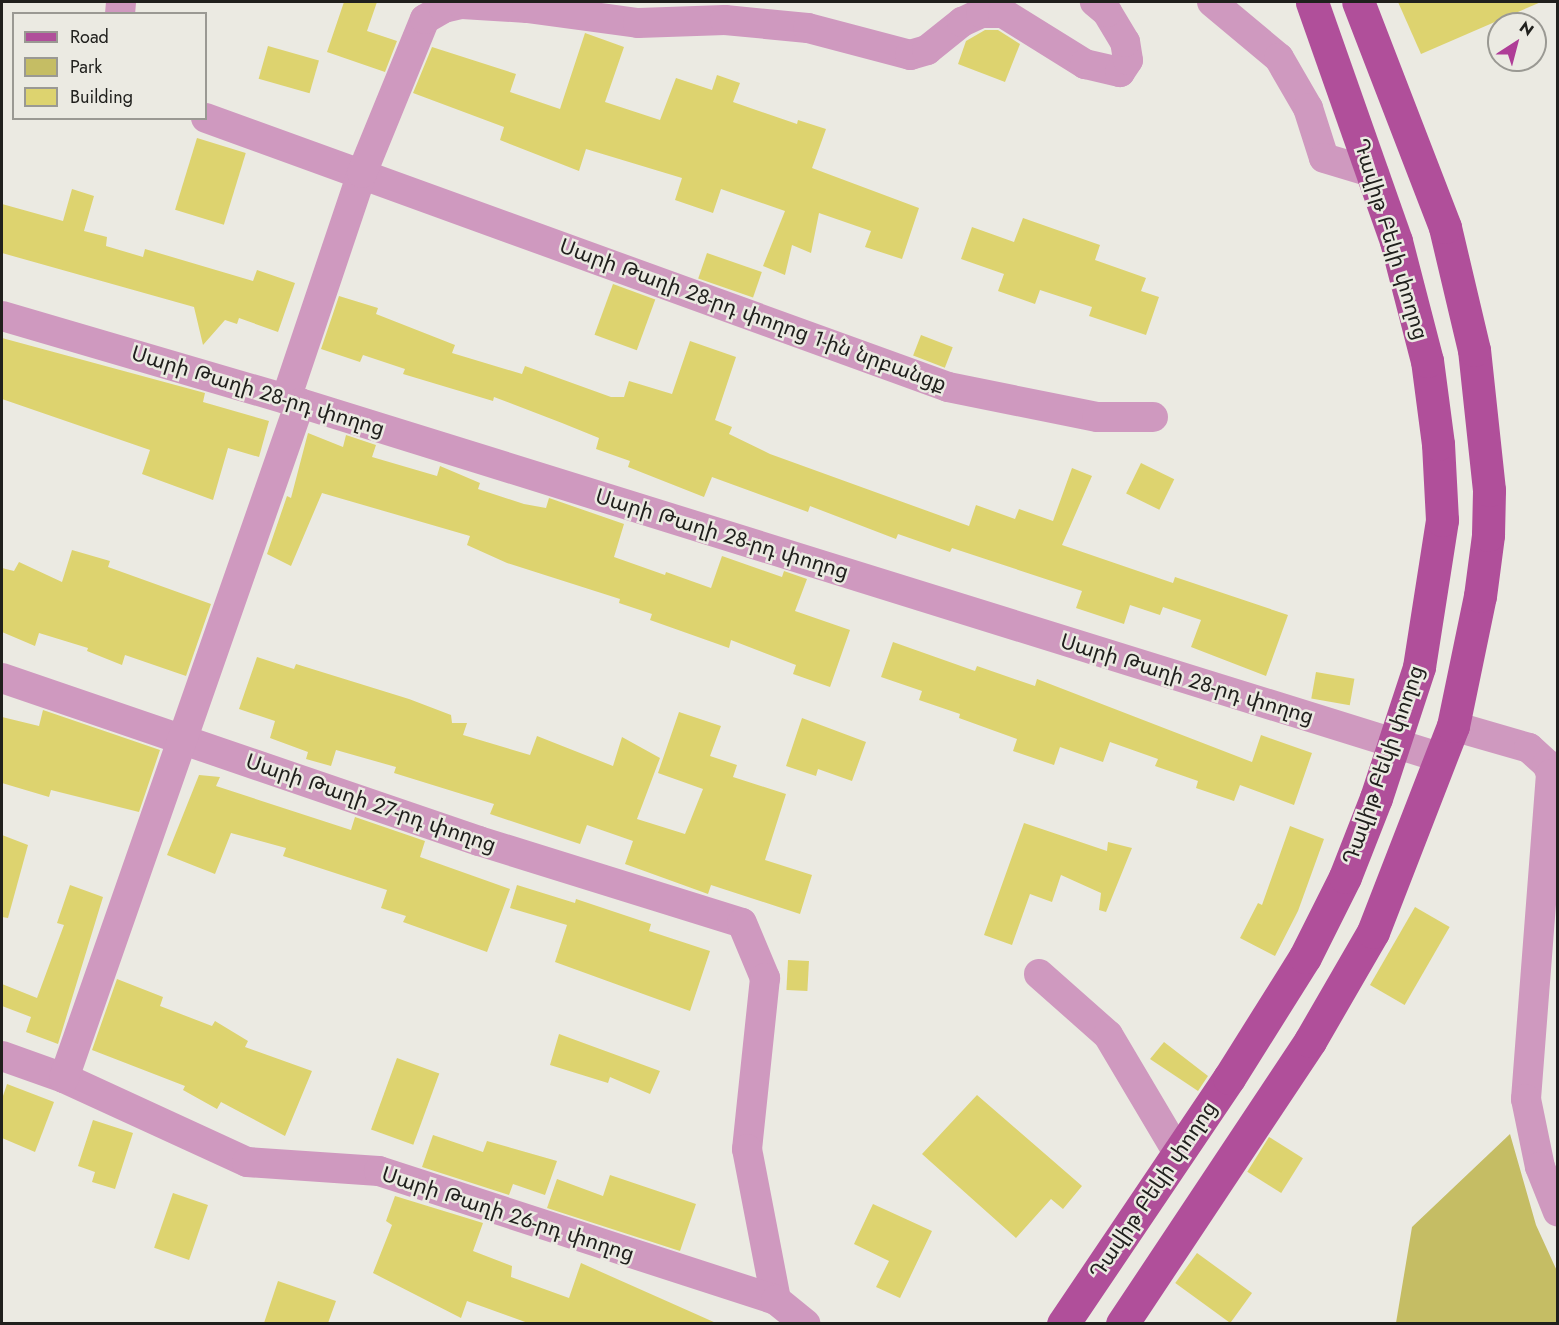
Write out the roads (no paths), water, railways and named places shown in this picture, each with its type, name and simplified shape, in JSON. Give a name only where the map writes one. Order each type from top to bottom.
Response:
[{"type":"main road","name":"Դավիթ Բեկի փողոց","points":[[1062,1323],[1178,1153],[1305,957],[1345,877],[1396,744],[1419,667],[1442,520],[1438,444],[1427,361],[1412,293],[1374,173],[1312,2]]},
{"type":"main road","points":[[1122,1323],[1242,1145],[1352,969],[1401,867],[1442,758],[1453,726],[1480,597],[1488,535],[1487,447],[1480,385],[1445,227],[1358,2]]},
{"type":"street","points":[[64,1078],[185,738],[293,401],[362,173],[425,19],[444,8],[462,4],[527,8],[638,23],[749,22],[808,28],[910,55],[927,50],[962,22],[981,13],[1003,13],[1085,64],[1120,72],[1128,60],[1125,42],[1107,12],[1095,2]]},
{"type":"street","points":[[1212,2],[1279,58],[1308,108],[1324,158],[1374,173]]},
{"type":"street","name":"Սարի Թաղի 28-րդ փողոց 1-ին նրբանցք","points":[[207,118],[948,387],[1097,417],[1153,417]]},
{"type":"street","name":"Սարի Թաղի 28-րդ փողոց","points":[[2,316],[293,401],[1442,758]]},
{"type":"street","name":"Սարի Թաղի 27-րդ փողոց","points":[[2,678],[185,738],[479,841],[742,922],[765,978],[747,1149],[776,1300]]},
{"type":"street","points":[[1453,726],[1557,758]]},
{"type":"street","points":[[1530,748],[1547,764],[1554,784],[1526,1099],[1540,1167],[1557,1212]]},
{"type":"street","points":[[1039,974],[1108,1035],[1178,1153]]},
{"type":"street","name":"Սարի Թաղի 26-րդ փողոց","points":[[2,1056],[64,1078],[247,1162],[379,1171],[776,1300],[806,1323]]}]
